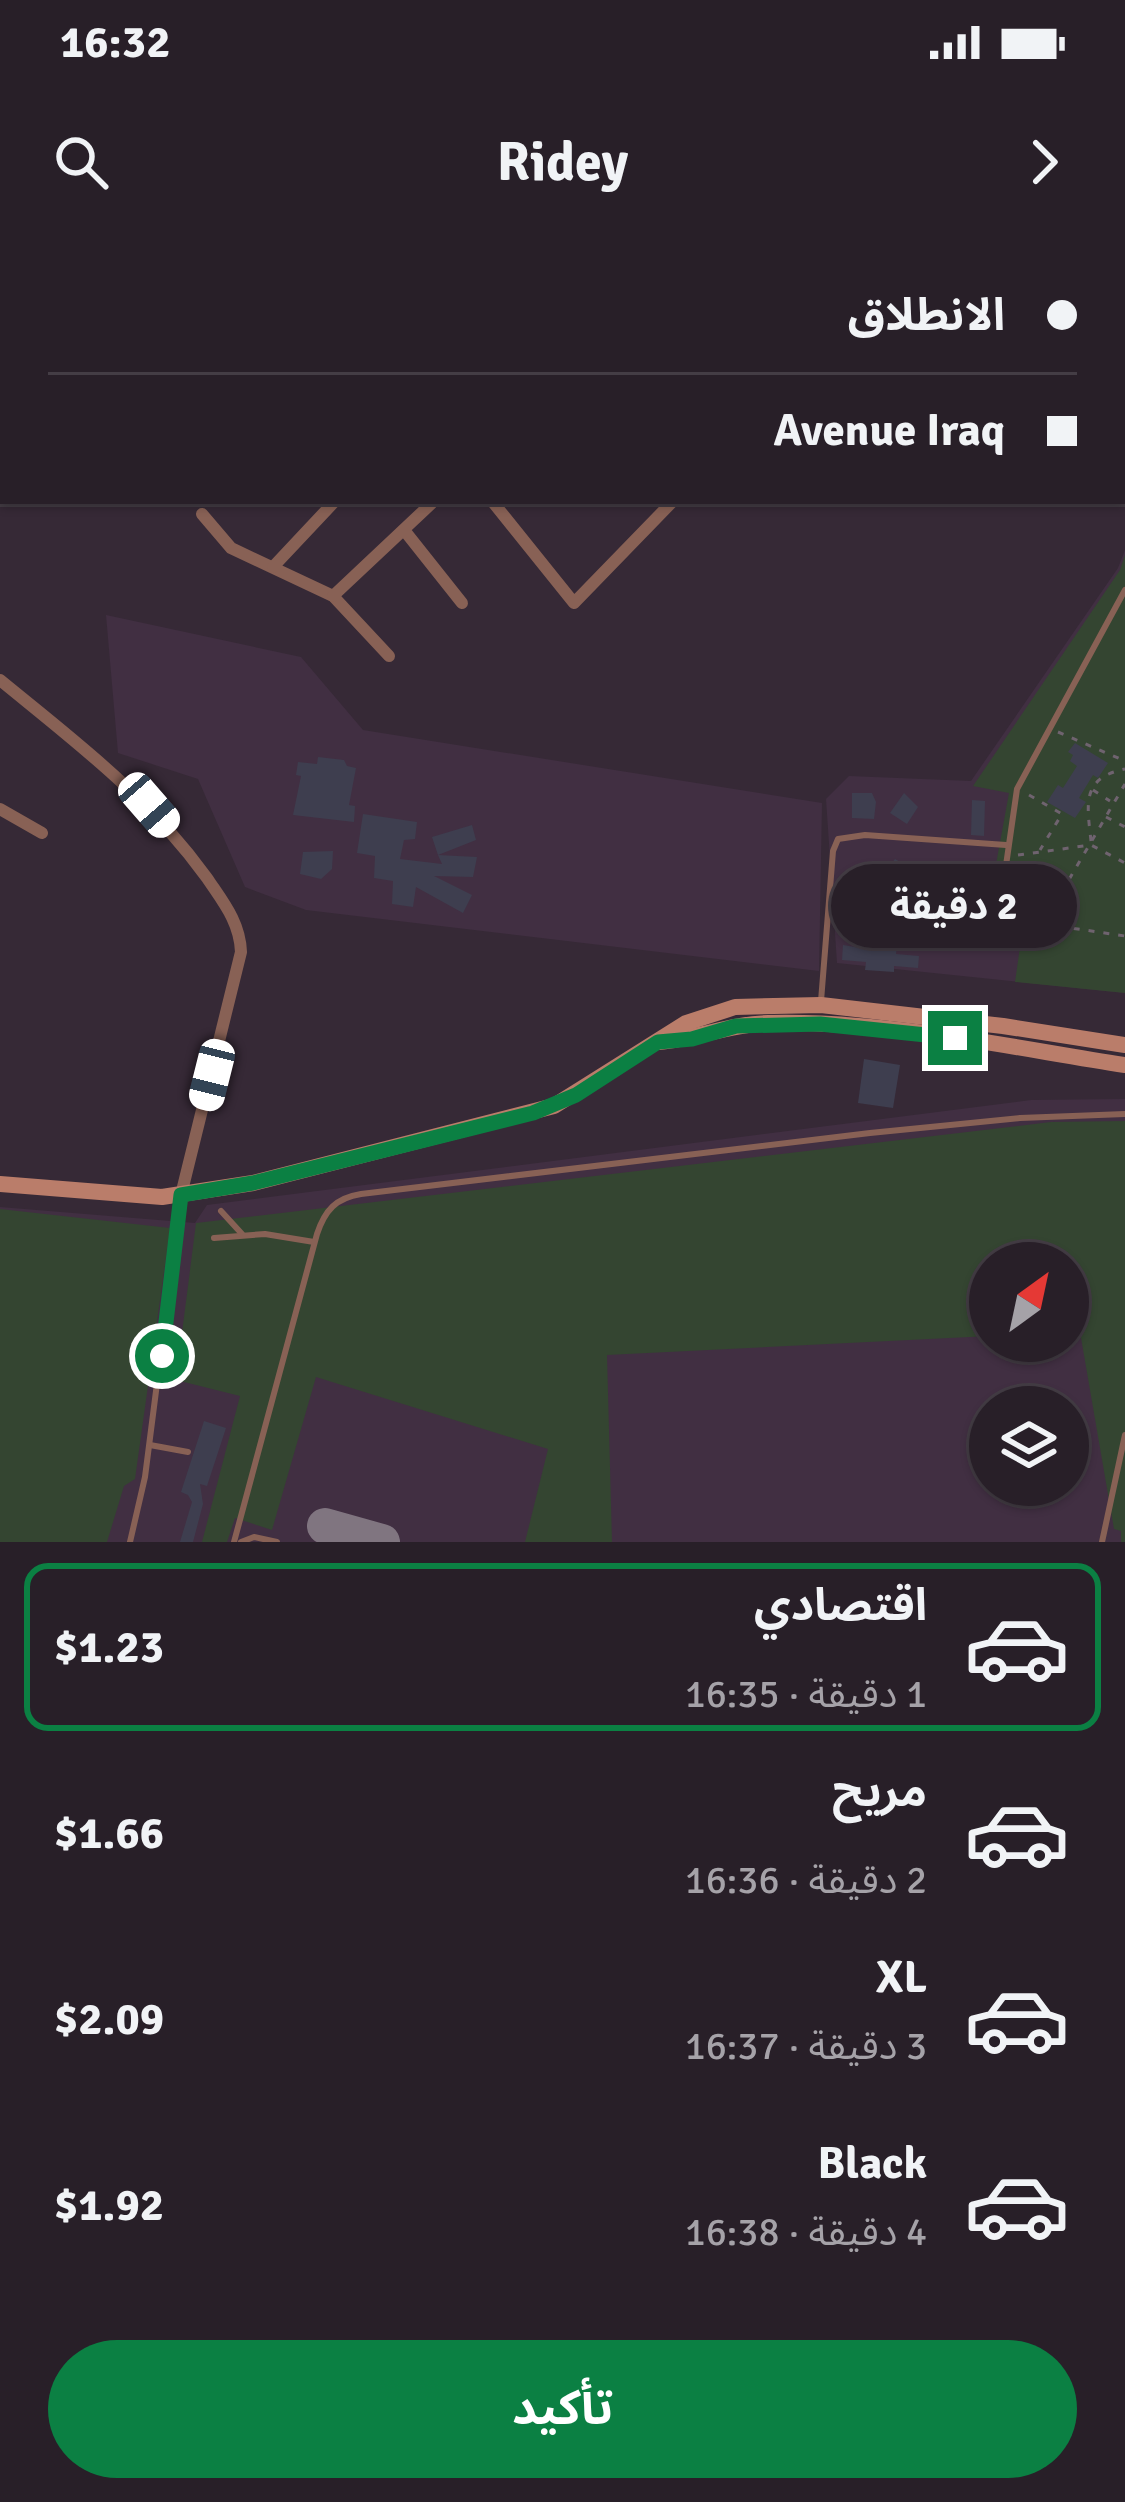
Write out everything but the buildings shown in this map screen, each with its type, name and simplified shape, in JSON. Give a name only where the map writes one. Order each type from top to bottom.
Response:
[{"type":"street","points":[[273,567],[332,504]]},
{"type":"street","points":[[333,596],[431,504]]},
{"type":"street","points":[[494,504],[574,603],[670,504]]},
{"type":"street","points":[[202,514],[221,541],[333,596],[389,656]]},
{"type":"street","points":[[404,530],[462,603]]},
{"type":"street","points":[[0,680],[149,805],[208,879],[241,935],[241,952],[181,1195]]},
{"type":"street","points":[[0,809],[43,833]]},
{"type":"street","points":[[0,1184],[140,1196],[181,1195],[253,1183],[533,1113],[576,1095],[686,1022],[753,1005],[821,1005],[1004,1026],[1125,1046]]},
{"type":"street","points":[[658,1042],[752,1024],[820,1024],[1000,1043],[1125,1065]]},
{"type":"lane","points":[[997,924],[1006,845],[1020,781],[1125,590]]},
{"type":"lane","points":[[821,1005],[833,851],[838,839],[854,834],[1006,845]]},
{"type":"lane","points":[[237,1542],[314,1242],[328,1209],[349,1196],[870,1133],[1020,1118],[1125,1114]]},
{"type":"lane","points":[[130,1542],[150,1445],[181,1195]]},
{"type":"lane","points":[[220,1211],[242,1234]]},
{"type":"lane","points":[[214,1238],[276,1234],[314,1242]]},
{"type":"lane","points":[[1102,1542],[1125,1435]]},
{"type":"lane","points":[[150,1445],[188,1452]]},
{"type":"lane","points":[[237,1542],[254,1537],[278,1542]]},
{"type":"path","points":[[1059,730],[1125,761]]},
{"type":"path","points":[[1091,844],[1087,806],[1091,789],[1105,773],[1125,769]]},
{"type":"path","points":[[1091,789],[1112,803]]},
{"type":"path","points":[[1043,924],[1124,789]]},
{"type":"path","points":[[1022,791],[1062,814],[1039,851]]},
{"type":"path","points":[[1105,816],[1125,827]]},
{"type":"path","points":[[1005,859],[1091,844],[1125,863]]},
{"type":"path","points":[[997,924],[1043,924],[1125,936]]},
{"type":"shaded area","points":[[1125,550],[1125,993],[837,963],[826,799],[849,776],[971,781],[1118,568]]},
{"type":"shaded area","points":[[106,615],[301,657],[363,730],[822,803],[819,971],[306,910],[245,887],[198,779],[118,753]]},
{"type":"shaded area","points":[[1125,1099],[1125,1542],[0,1542],[0,1207],[195,1223],[207,1205],[1031,1100]]},
{"type":"green space","points":[[1125,555],[1125,993],[1015,982],[1021,940],[984,930],[1009,793],[973,786],[1120,570]]},
{"type":"green space","points":[[1125,1121],[1125,1542],[1121,1542],[1121,1531],[1114,1529],[1085,1362],[1089,1362],[1089,1242],[969,1242],[969,1337],[607,1355],[612,1542],[525,1542],[548,1449],[316,1377],[272,1530],[235,1518],[227,1542],[202,1542],[240,1396],[176,1380],[196,1223],[1051,1122]]},
{"type":"green space","points":[[0,1209],[170,1228],[135,1479],[124,1486],[107,1542],[0,1542]]},
{"type":"taxiway","points":[[325,1526],[382,1542]]},
{"type":"route","points":[[162,1356],[181,1195],[253,1183],[533,1113],[576,1095],[658,1042],[692,1039],[736,1026],[820,1024],[955,1038]]}]
